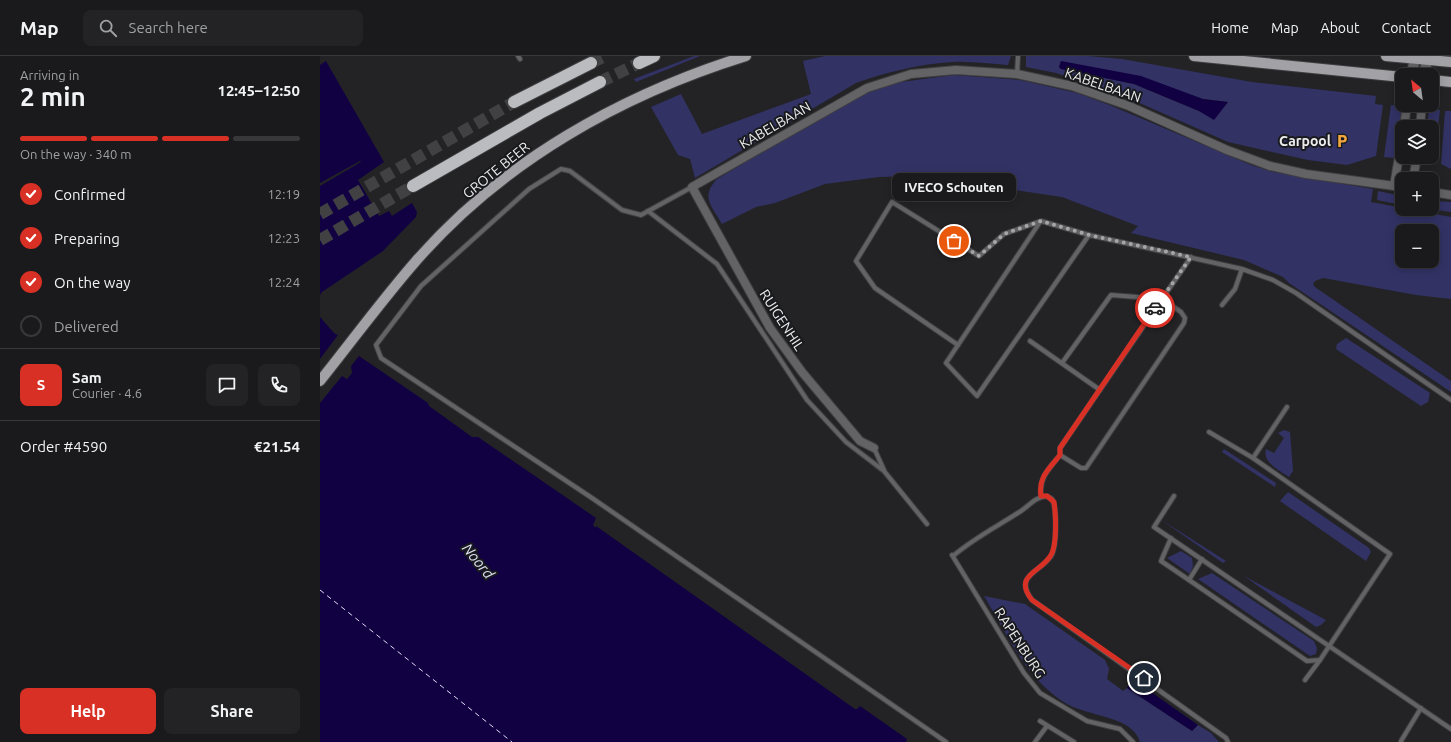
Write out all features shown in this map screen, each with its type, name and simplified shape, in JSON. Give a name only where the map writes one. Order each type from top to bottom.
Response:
[{"type":"highway","points":[[639,63],[654,56]]},
{"type":"highway","points":[[514,102],[591,63]]},
{"type":"highway","points":[[413,186],[526,120],[600,82]]},
{"type":"main road","name":"GROTE BEER","points":[[320,381],[417,260],[467,211],[544,150],[617,107],[680,78],[746,56]]},
{"type":"main road","points":[[1194,56],[1395,76]]},
{"type":"main road","points":[[1386,56],[1427,58],[1451,62]]},
{"type":"main road","points":[[1439,81],[1451,82]]},
{"type":"street","points":[[1413,68],[1415,57]]},
{"type":"street","points":[[1426,68],[1427,58]]},
{"type":"street","name":"KABELBAAN","points":[[692,187],[849,97],[888,80],[932,71],[984,71],[1017,74],[1059,83],[1096,94],[1227,150],[1270,166],[1306,174],[1395,186]]},
{"type":"street","name":"RUIGENHIL","points":[[692,187],[759,311],[773,333],[802,372],[860,441],[874,448]]},
{"type":"street","points":[[1439,193],[1451,195]]},
{"type":"lane","points":[[1017,74],[1018,56]]},
{"type":"lane","points":[[692,187],[642,215],[622,210],[570,171],[560,169],[529,189],[421,286],[376,345],[381,358],[592,498],[946,742]]},
{"type":"lane","points":[[958,345],[875,288],[856,261],[892,202],[979,256],[1004,234],[1041,221],[1089,235],[1242,269],[1273,280],[1296,293],[1451,400]]},
{"type":"lane","points":[[648,212],[717,264],[807,400],[846,442],[884,471],[928,524]]},
{"type":"lane","points":[[1041,221],[946,363],[977,396],[1089,235]]},
{"type":"lane","points":[[1191,257],[1060,448],[1060,455],[1041,479],[1041,496],[1047,496],[1054,502],[1054,545],[1049,559],[1029,575],[1026,582],[1027,594],[1032,600],[1219,733],[1228,742]]},
{"type":"lane","points":[[1222,305],[1235,289],[1242,269]]},
{"type":"lane","points":[[1060,455],[1081,468],[1086,468],[1184,323],[1185,318],[1181,312],[1162,298],[1111,295],[1062,363]]},
{"type":"lane","points":[[1030,341],[1100,390]]},
{"type":"lane","points":[[1253,458],[1287,407]]},
{"type":"lane","points":[[1209,432],[1253,458],[1390,554],[1320,660],[1305,680]]},
{"type":"lane","points":[[874,448],[884,471]]},
{"type":"lane","name":"RAPENBURG","points":[[1041,496],[1023,510],[952,555],[1024,673],[1040,693],[1087,722],[1120,729],[1133,742]]},
{"type":"lane","points":[[1174,496],[1154,526],[1451,729]]},
{"type":"lane","points":[[1171,538],[1162,561],[1307,661],[1320,660]]},
{"type":"lane","points":[[1190,580],[1202,559]]},
{"type":"lane","points":[[1401,740],[1421,708]]},
{"type":"lane","points":[[1040,721],[1074,742]]},
{"type":"lane","points":[[1035,742],[1048,726]]},
{"type":"shaded area","points":[[694,56],[700,56],[636,82],[634,79]]},
{"type":"shaded area","points":[[825,56],[1011,56],[1008,65],[967,62],[941,63],[904,69],[856,83],[695,178],[690,159],[678,155],[651,107],[681,94],[702,134],[811,94],[803,61]]},
{"type":"shaded area","points":[[1026,56],[1088,56],[1122,59],[1252,82],[1376,96],[1375,104],[1383,105],[1376,156],[1347,165],[1308,160],[1228,142],[1117,93],[1056,73],[1026,67]],"holes":[[[1061,61],[1203,99],[1228,102],[1214,119],[1199,111],[1134,84],[1061,69],[1059,67]]]},
{"type":"shaded area","points":[[954,75],[1020,80],[1077,93],[1112,106],[1251,165],[1273,172],[1373,189],[1371,202],[1395,206],[1395,216],[1439,216],[1439,215],[1451,217],[1451,299],[1416,295],[1323,278],[1315,281],[1313,284],[1315,287],[1451,381],[1451,392],[1289,283],[1283,277],[1244,260],[1131,233],[1138,226],[1062,197],[918,176],[879,177],[825,184],[775,203],[756,207],[722,224],[709,202],[708,196],[712,185],[717,179],[806,126],[862,95],[893,83]]},
{"type":"shaded area","points":[[1391,105],[1395,105],[1395,112],[1402,112],[1401,120],[1395,120],[1395,158],[1384,157]]},
{"type":"shaded area","points":[[1440,110],[1439,120],[1428,120],[1429,112],[1439,112]]},
{"type":"shaded area","points":[[1445,111],[1451,111],[1451,169],[1441,164]]},
{"type":"shaded area","points":[[1378,191],[1395,195],[1395,204],[1377,200]]},
{"type":"shaded area","points":[[1439,201],[1451,202],[1451,212],[1439,210]]},
{"type":"shaded area","points":[[1346,338],[1430,393],[1428,402],[1421,406],[1336,349],[1337,344]]},
{"type":"shaded area","points":[[1284,430],[1290,432],[1293,471],[1289,477],[1273,466],[1265,454],[1266,449],[1274,453],[1284,438],[1278,433]]},
{"type":"shaded area","points":[[1224,449],[1276,483],[1275,487],[1222,452]]},
{"type":"shaded area","points":[[1288,492],[1369,548],[1371,552],[1366,561],[1280,501]]},
{"type":"shaded area","points":[[1160,519],[1226,561],[1223,563]]},
{"type":"shaded area","points":[[1181,551],[1192,558],[1193,566],[1190,574],[1167,558]]},
{"type":"shaded area","points":[[1212,573],[1314,641],[1317,648],[1316,654],[1310,656],[1198,579]]},
{"type":"shaded area","points":[[1244,576],[1326,620],[1321,625],[1316,627]]},
{"type":"shaded area","points":[[984,596],[1025,604],[1105,660],[1109,669],[1107,679],[1123,691],[1127,688],[1192,731],[1198,725],[1211,733],[1219,742],[1140,742],[1136,733],[1120,722],[1067,704],[1040,683],[1029,670],[1019,656]]},
{"type":"water","points":[[326,61],[384,162],[358,180],[379,216],[389,211],[392,216],[412,203],[417,212],[416,217],[383,251],[322,292],[320,295],[320,186],[361,162],[360,161],[320,183],[320,65]]},
{"type":"water","points":[[1061,61],[1141,76],[1203,99],[1228,102],[1214,120],[1199,111],[1134,84],[1061,69],[1059,67]]},
{"type":"water","points":[[320,317],[334,333],[339,336],[320,359]]},
{"type":"water","name":"Noord","points":[[359,356],[428,403],[429,406],[472,437],[478,437],[596,518],[593,525],[596,528],[596,526],[855,709],[860,706],[907,739],[906,742],[320,742],[320,359],[347,379],[351,373],[351,366]]},
{"type":"water","points":[[1134,680],[1198,725],[1192,731],[1127,688]]},
{"type":"pier","points":[[338,335],[341,335],[341,337],[323,358],[347,376],[350,365],[360,354],[351,366],[352,373],[347,379],[342,376],[320,403],[320,359]]},
{"type":"ferry route","points":[[320,590],[512,742]]},
{"type":"tunnel","points":[[591,63],[605,56]]},
{"type":"tunnel","points":[[600,82],[639,63]]},
{"type":"tunnel","points":[[320,214],[514,102]]},
{"type":"tunnel","points":[[320,240],[413,186]]},
{"type":"way so far","points":[[954,241],[979,256],[1004,234],[1041,221],[1089,235],[1191,257],[1155,308]]},
{"type":"place","name":"Carpool","points":[[1342,141]]},
{"type":"place","name":"IVECO Schouten","points":[[954,241]]},
{"type":"route","points":[[1144,678],[1032,600],[1027,594],[1025,588],[1029,575],[1049,559],[1052,555],[1054,545],[1055,507],[1052,498],[1041,496],[1041,479],[1060,455],[1060,448],[1155,308]]}]
